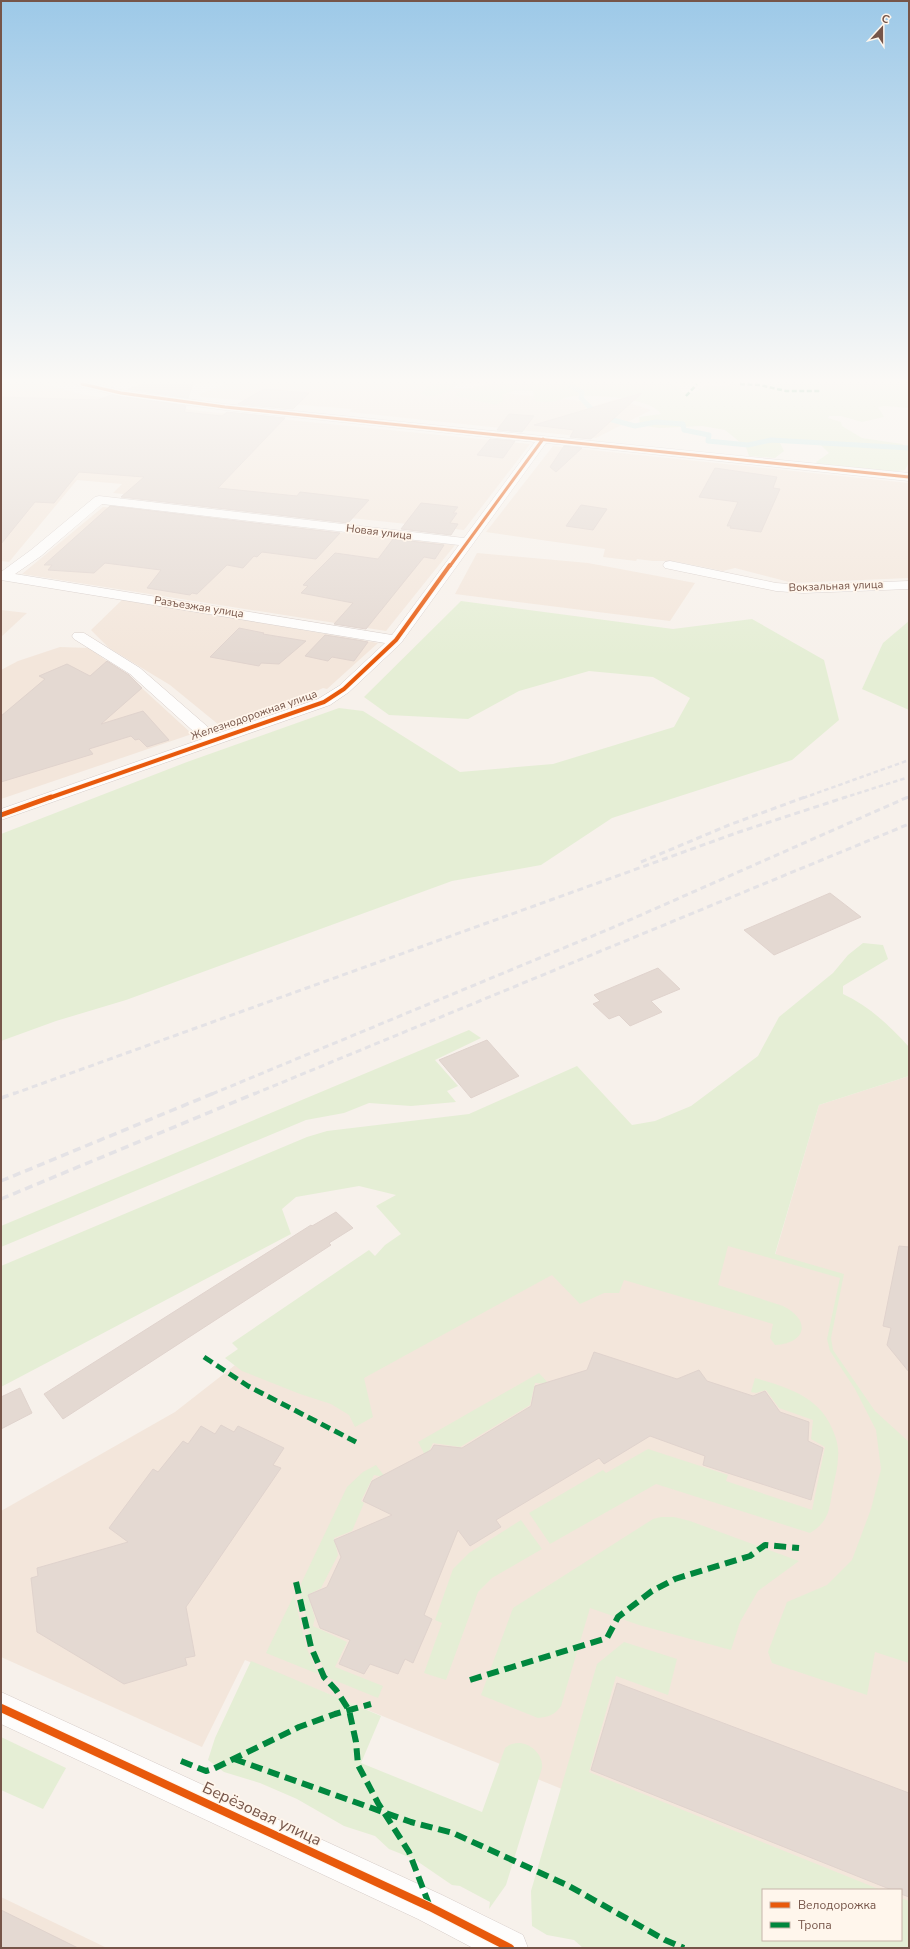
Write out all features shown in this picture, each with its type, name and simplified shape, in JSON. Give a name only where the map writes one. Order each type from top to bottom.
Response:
[{"type":"street","name":"Железнодорожная улица","points":[[1,815],[324,702],[344,690],[396,640],[517,475]]},
{"type":"street","points":[[889,475],[909,477]]},
{"type":"street","name":"Новая улица","points":[[2,576],[36,553],[99,500],[468,542]]},
{"type":"street","name":"Вокзальная улица","points":[[670,565],[776,587],[803,589],[909,585]]},
{"type":"street","name":"Разъезжая улица","points":[[2,576],[396,640]]},
{"type":"street","points":[[79,636],[135,671],[213,740]]},
{"type":"street","name":"Берёзовая улица","points":[[1,1708],[430,1907],[510,1948]]},
{"type":"shaded area","points":[[1,475],[506,475],[464,530],[113,493],[122,484],[77,480],[9,562],[1,561]]},
{"type":"shaded area","points":[[530,475],[832,475],[909,483],[909,578],[793,583],[735,568],[723,571],[673,561],[637,559],[636,561],[603,557],[605,549],[486,532]]},
{"type":"shaded area","points":[[103,507],[455,545],[386,631],[22,574]]},
{"type":"shaded area","points":[[477,553],[588,563],[695,583],[670,621],[455,594]]},
{"type":"shaded area","points":[[123,599],[378,643],[327,689],[323,688],[306,696],[219,725],[170,685],[109,648],[91,630]]},
{"type":"shaded area","points":[[1,610],[27,613],[1,637]]},
{"type":"shaded area","points":[[60,647],[89,648],[133,680],[192,734],[1,799],[1,670],[18,661]]},
{"type":"shaded area","points":[[909,1076],[909,1931],[902,1928],[902,1889],[808,1889],[245,1660],[202,1747],[1,1657],[1,1511],[175,1412],[375,1256],[563,1204],[775,1255],[819,1105]]},
{"type":"shaded area","points":[[1,1897],[107,1948],[1,1948]]},
{"type":"green space","points":[[461,601],[673,629],[752,619],[824,660],[839,720],[792,760],[612,818],[541,865],[452,881],[126,1000],[56,1021],[1,1041],[1,834],[187,762],[339,708],[363,711],[460,772],[553,764],[674,727],[690,698],[653,677],[589,671],[519,691],[468,719],[389,715],[364,697]]},
{"type":"green space","points":[[909,621],[909,710],[862,689],[883,643]]},
{"type":"green space","points":[[863,943],[883,945],[888,959],[843,986],[843,994],[862,1004],[879,1017],[909,1047],[909,1076],[819,1105],[775,1254],[844,1274],[831,1338],[833,1350],[875,1411],[909,1442],[909,1663],[875,1652],[867,1695],[772,1663],[768,1652],[787,1602],[827,1585],[852,1560],[871,1509],[881,1469],[876,1430],[855,1389],[830,1351],[827,1339],[840,1278],[728,1246],[718,1285],[783,1306],[798,1318],[801,1324],[802,1330],[794,1340],[775,1345],[770,1338],[773,1324],[624,1280],[619,1293],[604,1293],[580,1304],[552,1275],[364,1378],[373,1417],[355,1427],[349,1415],[331,1404],[300,1394],[242,1371],[225,1358],[238,1349],[232,1343],[369,1250],[375,1256],[385,1245],[401,1234],[376,1206],[396,1195],[359,1186],[296,1197],[282,1209],[291,1234],[1,1387],[1,1266],[307,1137],[327,1131],[469,1114],[577,1066],[632,1125],[655,1121],[691,1106],[758,1056],[779,1017],[833,973],[848,955]]},
{"type":"green space","points":[[469,1030],[481,1038],[435,1060],[458,1086],[447,1091],[456,1102],[411,1106],[369,1103],[344,1113],[306,1120],[1,1247],[1,1226]]},
{"type":"green space","points":[[539,1373],[549,1384],[535,1383],[530,1405],[460,1447],[433,1443],[426,1457],[418,1442]]},
{"type":"green space","points":[[755,1378],[792,1390],[812,1402],[821,1411],[834,1433],[838,1451],[837,1468],[828,1514],[817,1528],[810,1533],[656,1484],[550,1544],[529,1513],[603,1470],[606,1473],[648,1449],[728,1475],[726,1481],[812,1510],[825,1447],[811,1439],[813,1420],[779,1408],[766,1390],[756,1393],[751,1392]]},
{"type":"green space","points":[[376,1465],[385,1477],[374,1475],[361,1501],[364,1503],[352,1531],[334,1538],[338,1555],[321,1588],[308,1595],[315,1618],[313,1626],[347,1642],[335,1667],[383,1686],[378,1698],[329,1678],[312,1645],[299,1588],[347,1487],[363,1472]]},
{"type":"green space","points":[[661,1517],[674,1517],[690,1521],[799,1561],[758,1591],[740,1622],[731,1650],[639,1625],[590,1608],[561,1706],[556,1712],[548,1716],[538,1718],[481,1695],[513,1608],[653,1519]]},
{"type":"green space","points":[[521,1520],[542,1549],[492,1578],[478,1592],[446,1680],[424,1673],[442,1623],[435,1620],[453,1569],[469,1553]]},
{"type":"green space","points":[[294,1595],[306,1647],[318,1674],[266,1653]]},
{"type":"green space","points":[[624,1642],[677,1659],[668,1695],[616,1676],[589,1772],[879,1889],[762,1889],[762,1941],[902,1941],[902,1898],[909,1901],[909,1948],[583,1948],[574,1940],[547,1935],[532,1926],[531,1891],[597,1664]]},
{"type":"green space","points":[[251,1661],[381,1716],[361,1763],[482,1812],[505,1748],[511,1744],[517,1743],[530,1746],[535,1750],[542,1761],[542,1768],[506,1885],[489,1909],[490,1902],[460,1886],[452,1885],[414,1859],[389,1849],[375,1836],[344,1826],[297,1799],[260,1783],[224,1772],[208,1760],[215,1738]]},
{"type":"green space","points":[[1,1737],[66,1768],[43,1809],[1,1790]]},
{"type":"building","points":[[1,475],[77,475],[54,503],[35,502],[1,544]]},
{"type":"building","points":[[117,475],[230,475],[218,488],[297,496],[300,492],[369,500],[348,523],[121,497],[144,477]]},
{"type":"building","points":[[711,475],[763,475],[777,477],[773,488],[780,489],[761,532],[730,528],[731,526],[727,526],[738,502],[699,497]]},
{"type":"building","points":[[421,503],[458,507],[453,513],[457,513],[450,523],[458,524],[451,535],[401,529]]},
{"type":"building","points":[[581,505],[607,509],[593,530],[566,526]]},
{"type":"building","points":[[110,506],[340,533],[316,559],[262,552],[257,557],[254,556],[243,568],[227,565],[197,594],[192,593],[190,595],[147,588],[161,570],[105,563],[94,573],[48,570],[52,565],[44,565]]},
{"type":"building","points":[[393,539],[444,545],[435,559],[424,557],[366,629],[334,624],[353,603],[301,593],[308,586],[303,585],[335,553],[378,559]]},
{"type":"building","points":[[239,628],[264,633],[263,634],[306,641],[279,664],[261,663],[259,666],[210,657]]},
{"type":"building","points":[[325,635],[368,642],[354,661],[332,657],[328,661],[305,656]]},
{"type":"building","points":[[107,661],[129,675],[142,688],[101,724],[143,711],[169,740],[147,747],[139,739],[135,740],[131,736],[89,749],[93,754],[1,782],[1,716],[45,679],[39,676],[67,664],[90,676]]},
{"type":"building","points":[[830,893],[861,917],[774,955],[744,930]]},
{"type":"building","points":[[658,968],[680,989],[651,1001],[662,1012],[630,1026],[619,1015],[609,1019],[593,1004],[600,1001],[594,995]]},
{"type":"building","points":[[487,1040],[519,1076],[471,1098],[439,1060]]},
{"type":"building","points":[[336,1212],[353,1228],[329,1243],[331,1245],[63,1419],[44,1394],[311,1225],[312,1226]]},
{"type":"building","points":[[899,1246],[909,1247],[909,1372],[887,1345],[891,1328],[883,1326]]},
{"type":"building","points":[[594,1352],[677,1379],[699,1370],[707,1381],[753,1396],[765,1391],[780,1412],[809,1422],[808,1441],[823,1448],[811,1500],[703,1465],[705,1456],[650,1436],[604,1464],[599,1458],[496,1520],[501,1527],[470,1546],[458,1530],[424,1615],[432,1619],[413,1663],[405,1659],[398,1674],[370,1664],[364,1674],[339,1664],[350,1640],[320,1628],[308,1595],[327,1587],[341,1557],[334,1540],[392,1515],[363,1501],[372,1481],[431,1450],[434,1445],[462,1448],[531,1406],[535,1386],[587,1370]]},
{"type":"building","points":[[20,1388],[32,1413],[1,1429],[1,1397]]},
{"type":"building","points":[[221,1425],[234,1432],[238,1426],[284,1448],[273,1465],[281,1468],[186,1607],[195,1656],[185,1658],[187,1665],[124,1684],[37,1632],[31,1578],[38,1576],[37,1568],[128,1542],[109,1528],[153,1469],[158,1472],[183,1441],[188,1444],[201,1426],[215,1434]]},
{"type":"building","points":[[617,1683],[909,1793],[909,1897],[902,1894],[902,1889],[889,1889],[591,1770]]},
{"type":"building","points":[[1,1910],[78,1948],[1,1948]]},
{"type":"railway","points":[[803,798],[909,760]]},
{"type":"railway","points":[[843,798],[906,778]]},
{"type":"railway","points":[[641,862],[729,825],[805,797]]},
{"type":"railway","points":[[13,1094],[739,832],[846,797]]},
{"type":"railway","points":[[212,1094],[607,930],[908,797]]},
{"type":"railway","points":[[254,1094],[909,824]]},
{"type":"railway","points":[[1,1098],[15,1093]]},
{"type":"railway","points":[[1,1181],[214,1093]]},
{"type":"railway","points":[[1,1199],[256,1093]]},
{"type":"marked path","points":[[204,1357],[248,1386],[356,1442]]},
{"type":"marked path","points":[[470,1680],[607,1638],[618,1617],[652,1591],[675,1579],[750,1556],[765,1545],[799,1548]]},
{"type":"marked path","points":[[296,1582],[311,1647],[324,1677],[336,1690],[349,1710],[356,1742],[358,1765],[378,1803],[409,1852],[430,1907]]},
{"type":"marked path","points":[[181,1761],[206,1771],[213,1769],[299,1727],[335,1714],[371,1704]]},
{"type":"marked path","points":[[234,1759],[411,1822],[453,1833],[569,1886],[665,1940],[684,1948]]},
{"type":"cycle path","points":[[1,815],[324,702],[344,689],[396,640],[517,475]]},
{"type":"cycle path","points":[[889,475],[909,477]]},
{"type":"cycle path","points":[[1,1708],[430,1907],[510,1948]]}]
